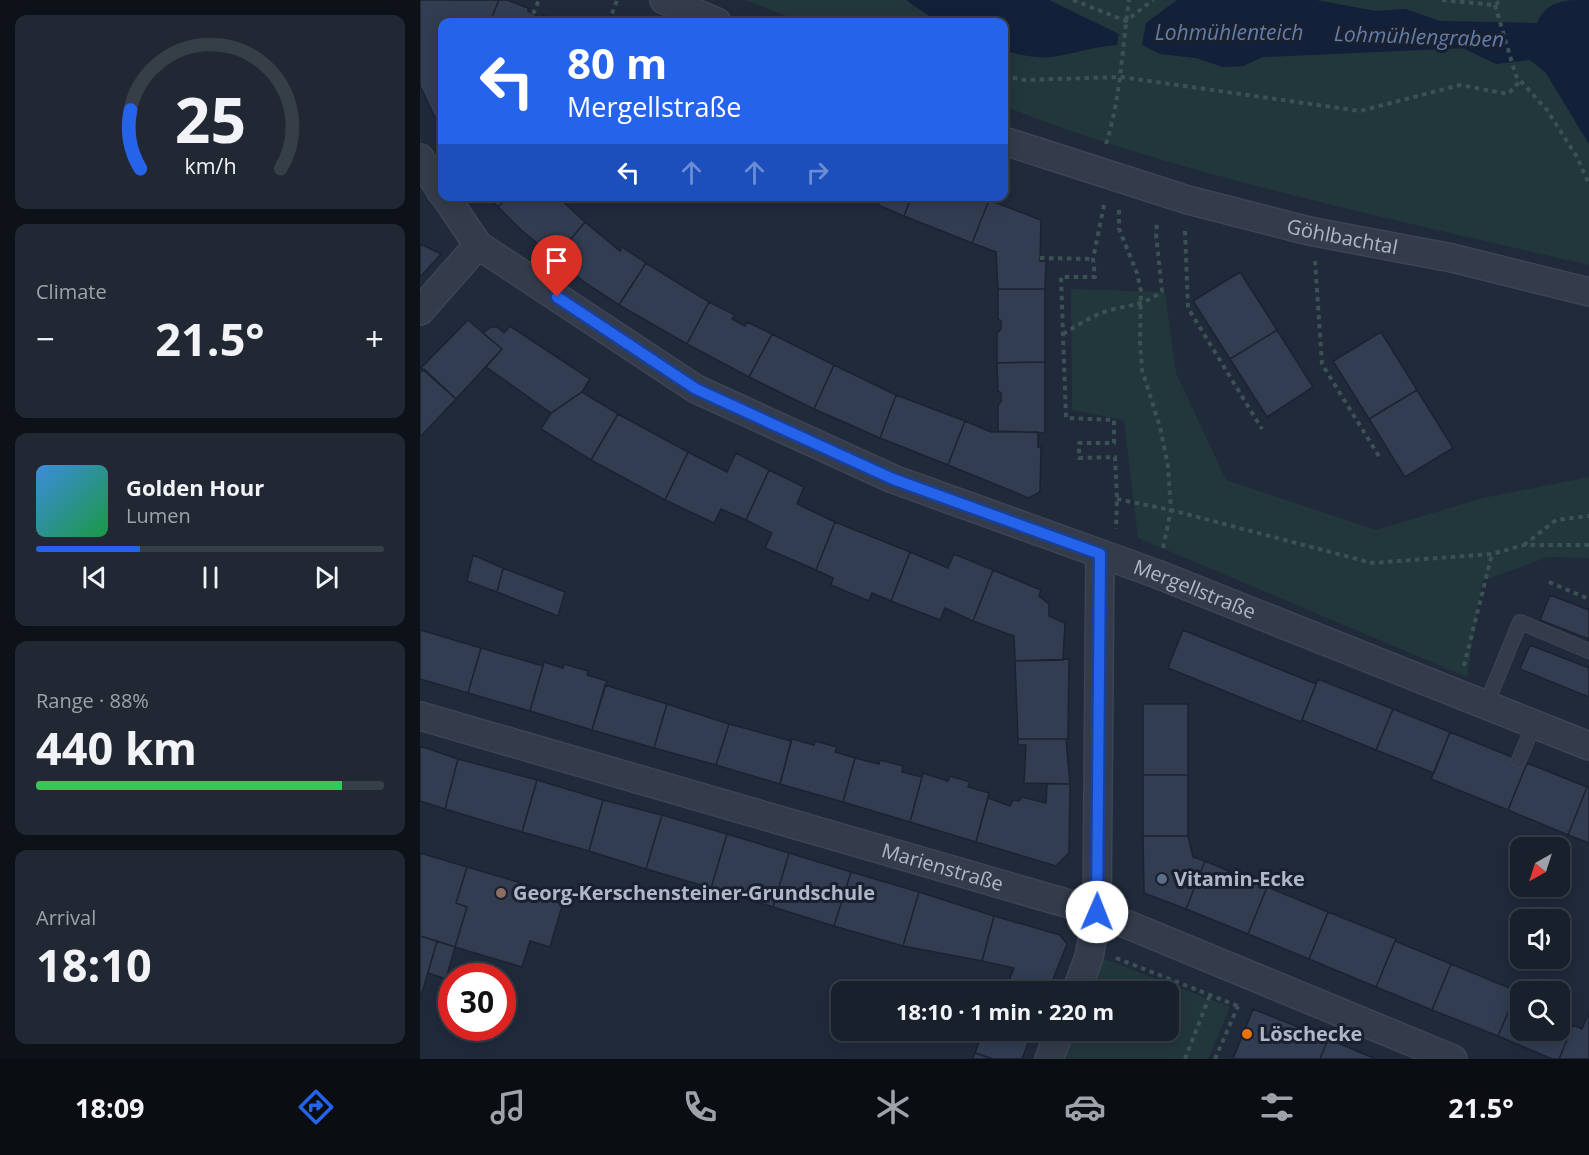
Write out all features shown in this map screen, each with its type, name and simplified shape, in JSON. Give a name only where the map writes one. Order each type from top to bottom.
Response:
[{"type":"street","points":[[664,0],[707,18]]},
{"type":"street","name":"Göhlbachtal","points":[[1008,142],[1102,158],[1188,200],[1298,228],[1452,258],[1589,292]]},
{"type":"street","name":"Mergellstraße","points":[[420,158],[438,186]]},
{"type":"street","name":"Mergellstraße","points":[[448,201],[478,245],[696,389],[893,479],[1157,574],[1589,746]]},
{"type":"street","points":[[420,311],[478,245]]},
{"type":"street","points":[[1080,981],[1089,957],[1097,912],[1100,554]]},
{"type":"street","name":"Marienstraße","points":[[420,716],[1097,912],[1453,1059]]},
{"type":"street","points":[[1049,1059],[1056,1041]]},
{"type":"lane","points":[[1486,705],[1520,622],[1589,651]]},
{"type":"lane","points":[[1519,760],[1534,724]]},
{"type":"path","points":[[533,14],[539,0]]},
{"type":"path","points":[[610,18],[617,0]]},
{"type":"path","points":[[1073,0],[1126,21]]},
{"type":"path","points":[[1102,158],[1113,123],[1121,76],[1129,0]]},
{"type":"path","points":[[1126,21],[1153,0]]},
{"type":"path","points":[[1442,0],[1495,5],[1501,0]]},
{"type":"path","points":[[1495,5],[1516,76],[1547,110],[1577,157],[1589,184]]},
{"type":"path","points":[[1008,77],[1025,80],[1121,76],[1360,111],[1460,85],[1508,94],[1520,81]]},
{"type":"path","points":[[1100,554],[1115,543],[1117,499],[1115,457],[1079,458],[1079,443],[1114,443],[1114,420],[1066,418],[1061,277],[1095,277],[1094,259],[1104,205]]},
{"type":"path","points":[[1119,210],[1119,229],[1137,273],[1141,291],[1142,370],[1168,466],[1171,510],[1157,574]]},
{"type":"path","points":[[1063,334],[1100,314],[1153,299],[1162,291],[1156,234],[1157,223]]},
{"type":"path","points":[[1185,231],[1188,308],[1262,429]]},
{"type":"path","points":[[1040,258],[1094,259]]},
{"type":"path","points":[[1315,261],[1322,364],[1380,458]]},
{"type":"path","points":[[1117,499],[1171,510],[1372,563],[1492,554],[1524,545],[1589,545]]},
{"type":"path","points":[[1524,545],[1556,520],[1589,516]]},
{"type":"path","points":[[1463,670],[1492,554]]},
{"type":"path","points":[[1550,582],[1589,599]]},
{"type":"path","points":[[1215,1059],[1252,975]]},
{"type":"path","points":[[1185,1059],[1210,995]]},
{"type":"green space","points":[[746,0],[906,0],[932,18],[791,18]]},
{"type":"green space","points":[[1049,0],[1177,0],[1146,23],[1160,54],[1196,58],[1223,67],[1243,66],[1263,57],[1463,48],[1496,64],[1530,60],[1546,73],[1589,144],[1589,265],[1219,176],[1110,144],[1008,108],[1008,51],[1027,56],[1051,57],[1117,45],[1068,9]]},
{"type":"green space","points":[[1316,0],[1573,0],[1551,6],[1543,12],[1537,23],[1440,21],[1405,9],[1375,11]]},
{"type":"green space","points":[[1071,289],[1165,292],[1176,373],[1226,480],[1376,530],[1483,498],[1589,477],[1589,558],[1548,557],[1482,581],[1467,677],[1138,538],[1124,420],[1072,410]]},
{"type":"green space","points":[[1099,957],[1162,981],[1090,981]]},
{"type":"green space","points":[[1179,988],[1230,1007],[1208,1059],[1060,1059],[1067,1041],[1179,1041]]},
{"type":"water","points":[[906,0],[1049,0],[1119,34],[1117,45],[1051,57],[1039,57],[1008,51],[1008,18],[932,18]]},
{"type":"water","name":"Lohmühlenteich","points":[[1177,0],[1316,0],[1375,11],[1405,9],[1440,21],[1537,23],[1546,10],[1558,3],[1589,0],[1589,144],[1546,73],[1530,60],[1496,64],[1463,48],[1263,57],[1243,66],[1223,67],[1196,58],[1160,54],[1142,45],[1146,23]]},
{"type":"building","points":[[420,0],[499,0],[492,18],[438,18],[438,124],[420,86]]},
{"type":"building","points":[[499,0],[507,0],[528,8],[528,11],[540,17],[543,15],[551,18],[492,18]]},
{"type":"building","points":[[493,201],[504,201],[498,207]]},
{"type":"building","points":[[504,201],[562,201],[585,222],[555,258],[498,207]]},
{"type":"building","points":[[874,201],[910,201],[904,216],[878,205],[879,203]]},
{"type":"building","points":[[910,201],[989,201],[972,243],[904,216]]},
{"type":"building","points":[[989,201],[1041,220],[1040,261],[1046,261],[1045,289],[998,289],[996,252],[972,243]]},
{"type":"building","points":[[585,222],[620,251],[622,247],[646,263],[619,305],[587,284],[555,258]]},
{"type":"building","points":[[420,244],[441,254],[420,277]]},
{"type":"building","points":[[646,263],[709,302],[687,344],[619,305]]},
{"type":"building","points":[[1240,272],[1277,330],[1230,359],[1193,301]]},
{"type":"building","points":[[998,289],[1045,289],[1045,362],[997,363],[997,333],[1001,329],[1001,321],[998,319]]},
{"type":"building","points":[[709,302],[735,315],[732,319],[745,326],[747,322],[772,334],[749,377],[687,344]]},
{"type":"building","points":[[468,320],[502,349],[456,399],[421,368]]},
{"type":"building","points":[[510,326],[590,379],[582,392],[551,413],[486,367],[502,349],[483,333],[491,327],[497,327],[504,333]]},
{"type":"building","points":[[1277,330],[1313,387],[1267,417],[1230,359]]},
{"type":"building","points":[[1381,332],[1417,390],[1369,419],[1333,361]]},
{"type":"building","points":[[772,334],[834,365],[814,409],[749,377]]},
{"type":"building","points":[[1045,362],[1045,433],[998,431],[998,405],[1001,402],[1001,393],[998,391],[997,363]]},
{"type":"building","points":[[834,365],[896,395],[880,438],[814,409]]},
{"type":"building","points":[[424,369],[456,399],[420,437],[420,373]]},
{"type":"building","points":[[1417,390],[1453,448],[1405,477],[1369,419]]},
{"type":"building","points":[[582,392],[618,414],[591,460],[541,429],[551,413]]},
{"type":"building","points":[[896,395],[965,421],[948,465],[880,438]]},
{"type":"building","points":[[618,414],[688,452],[665,500],[591,460]]},
{"type":"building","points":[[965,421],[991,432],[1038,432],[1038,447],[1041,447],[1040,492],[1029,498],[948,465]]},
{"type":"building","points":[[688,452],[727,472],[736,453],[769,470],[746,520],[721,509],[714,523],[665,500]]},
{"type":"building","points":[[769,470],[804,487],[797,504],[835,522],[816,570],[765,548],[772,533],[746,520]]},
{"type":"building","points":[[835,522],[910,552],[891,601],[872,593],[869,601],[831,585],[833,578],[816,570]]},
{"type":"building","points":[[910,552],[948,568],[954,554],[993,570],[973,621],[945,608],[940,620],[891,601]]},
{"type":"building","points":[[473,555],[503,568],[497,592],[467,581]]},
{"type":"building","points":[[503,568],[565,592],[558,616],[497,592]]},
{"type":"building","points":[[993,570],[1041,590],[1039,596],[1049,604],[1049,616],[1065,623],[1063,660],[1015,661],[1014,636],[973,621]]},
{"type":"building","points":[[1550,595],[1589,610],[1589,639],[1540,620]]},
{"type":"building","points":[[420,630],[481,648],[468,693],[420,679]]},
{"type":"building","points":[[1183,630],[1316,684],[1301,722],[1168,668]]},
{"type":"building","points":[[1530,645],[1589,668],[1589,697],[1520,669]]},
{"type":"building","points":[[481,648],[543,666],[530,711],[468,693]]},
{"type":"building","points":[[1069,659],[1068,739],[1018,739],[1015,661]]},
{"type":"building","points":[[544,662],[563,668],[564,664],[588,671],[587,675],[607,681],[592,730],[530,711]]},
{"type":"building","points":[[1318,679],[1393,709],[1376,750],[1302,720]]},
{"type":"building","points":[[605,685],[667,704],[654,748],[592,730]]},
{"type":"building","points":[[667,704],[729,724],[716,765],[654,748]]},
{"type":"building","points":[[1143,704],[1188,704],[1188,775],[1143,775]]},
{"type":"building","points":[[1393,709],[1450,732],[1434,773],[1376,750]]},
{"type":"building","points":[[729,724],[791,741],[780,784],[716,765]]},
{"type":"building","points":[[1450,732],[1527,763],[1508,810],[1431,779]]},
{"type":"building","points":[[792,739],[814,745],[815,741],[837,747],[835,752],[855,758],[843,802],[780,784]]},
{"type":"building","points":[[1018,739],[1066,739],[1070,784],[1024,783],[1026,745],[1018,745]]},
{"type":"building","points":[[420,746],[458,759],[445,809],[420,801]]},
{"type":"building","points":[[855,758],[879,764],[880,760],[903,766],[902,772],[922,777],[910,822],[843,802]]},
{"type":"building","points":[[458,759],[537,780],[522,832],[445,809]]},
{"type":"building","points":[[1527,763],[1587,787],[1568,835],[1508,810]]},
{"type":"building","points":[[923,773],[948,781],[950,776],[970,782],[968,787],[989,793],[976,842],[910,822]]},
{"type":"building","points":[[1143,775],[1188,775],[1188,836],[1143,836]]},
{"type":"building","points":[[537,780],[603,800],[589,851],[522,832]]},
{"type":"building","points":[[1047,784],[1070,784],[1069,853],[1056,866],[976,842],[988,798],[1010,806],[1013,800],[1019,801],[1022,797],[1046,803]]},
{"type":"building","points":[[1587,787],[1589,788],[1589,843],[1568,835]]},
{"type":"building","points":[[603,800],[662,815],[646,869],[589,851]]},
{"type":"building","points":[[662,815],[727,834],[711,888],[646,869]]},
{"type":"building","points":[[727,834],[789,853],[773,907],[711,888]]},
{"type":"building","points":[[1143,836],[1188,836],[1193,857],[1205,861],[1186,909],[1144,893]]},
{"type":"building","points":[[420,853],[467,867],[456,903],[467,907],[455,947],[420,936]]},
{"type":"building","points":[[789,853],[851,872],[834,926],[773,907]]},
{"type":"building","points":[[1205,861],[1267,887],[1248,934],[1186,909]]},
{"type":"building","points":[[467,867],[565,896],[550,947],[530,941],[522,967],[516,965],[516,963],[509,963],[455,947],[467,907],[456,903]]},
{"type":"building","points":[[851,872],[919,892],[903,946],[834,926]]},
{"type":"building","points":[[1267,887],[1328,912],[1309,959],[1248,934]]},
{"type":"building","points":[[919,892],[994,916],[982,961],[903,946]]},
{"type":"building","points":[[1328,912],[1396,939],[1376,987],[1309,959]]},
{"type":"building","points":[[994,916],[1060,935],[1067,944],[1052,981],[1009,981],[1014,968],[982,961]]},
{"type":"building","points":[[420,936],[437,941],[420,1000]]},
{"type":"building","points":[[437,941],[455,947],[450,963],[438,963],[438,976],[428,973]]},
{"type":"building","points":[[1395,941],[1451,964],[1432,1010],[1376,987]]},
{"type":"building","points":[[1451,964],[1510,988],[1510,1008],[1498,1036],[1432,1010]]},
{"type":"building","points":[[1510,1008],[1510,1041],[1566,1041],[1559,1059],[1552,1059],[1498,1036]]},
{"type":"building","points":[[1253,1009],[1328,1039],[1320,1059],[1233,1059]]},
{"type":"building","points":[[1589,1012],[1589,1059],[1559,1059],[1566,1041],[1570,1041],[1573,1025],[1582,1029]]},
{"type":"building","points":[[1328,1039],[1376,1059],[1320,1059]]},
{"type":"building","points":[[979,1041],[1029,1041],[1022,1059],[993,1059],[975,1053]]},
{"type":"building","points":[[975,1053],[993,1059],[972,1059]]},
{"type":"place","name":"Vitamin-Ecke","points":[[1162,879]]},
{"type":"place","name":"Georg-Kerschensteiner-Grundschule","points":[[501,893]]},
{"type":"place","name":"Löschecke","points":[[1247,1034]]},
{"type":"route","points":[[557,297],[696,389],[893,479],[1100,554],[1097,912]]},
{"type":"water label","name":"Lohmühlengraben","points":[[1419,37]]}]
